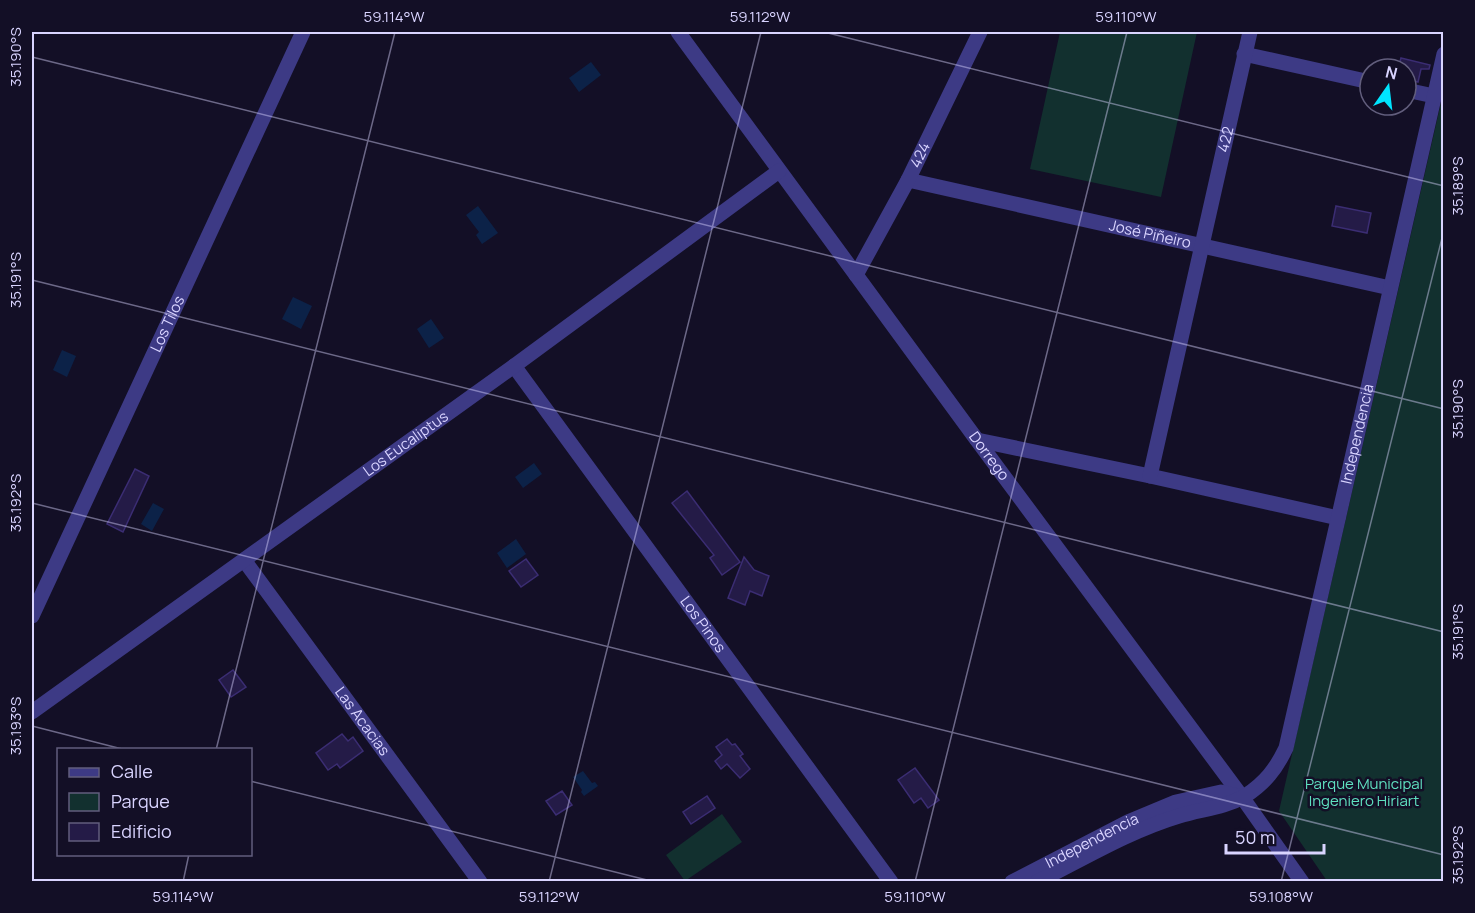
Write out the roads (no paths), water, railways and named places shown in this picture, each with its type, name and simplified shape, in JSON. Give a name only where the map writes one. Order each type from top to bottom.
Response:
[{"type":"street","name":"Los Tilos","points":[[32,616],[303,32]]},
{"type":"street","name":"Dorrego","points":[[678,32],[1242,797],[1302,882]]},
{"type":"street","name":"424","points":[[856,275],[908,180],[980,32]]},
{"type":"street","name":"422","points":[[1150,476],[1250,32]]},
{"type":"street","points":[[1244,54],[1358,79]]},
{"type":"street","name":"Independencia","points":[[1025,879],[1128,822],[1176,802],[1221,792],[1242,797],[1262,784],[1276,768],[1286,748],[1443,54]]},
{"type":"street","points":[[1418,93],[1434,96]]},
{"type":"street","name":"Los Eucaliptus","points":[[32,712],[514,366],[779,171]]},
{"type":"street","name":"José Piñeiro","points":[[908,180],[1390,288]]},
{"type":"street","name":"Los Pinos","points":[[514,366],[891,882]]},
{"type":"street","points":[[977,440],[1150,476],[1338,519]]},
{"type":"street","name":"Las Acacias","points":[[244,560],[480,882]]},
{"type":"water","points":[[591,62],[601,75],[579,92],[569,78]]},
{"type":"water","points":[[478,206],[498,233],[482,244],[476,235],[479,232],[466,215]]},
{"type":"water","points":[[293,297],[312,306],[301,329],[282,319]]},
{"type":"water","points":[[431,319],[444,338],[429,348],[417,329]]},
{"type":"water","points":[[62,350],[76,356],[67,377],[53,370]]},
{"type":"water","points":[[534,463],[542,474],[523,488],[515,477]]},
{"type":"water","points":[[153,503],[164,509],[152,531],[141,524]]},
{"type":"water","points":[[516,539],[526,554],[507,568],[497,553]]},
{"type":"water","points":[[583,771],[592,783],[595,782],[598,786],[584,796],[573,777]]},
{"type":"park label","name":"Parque Municipal Ingeniero Hiriart","points":[[1364,792]]}]
